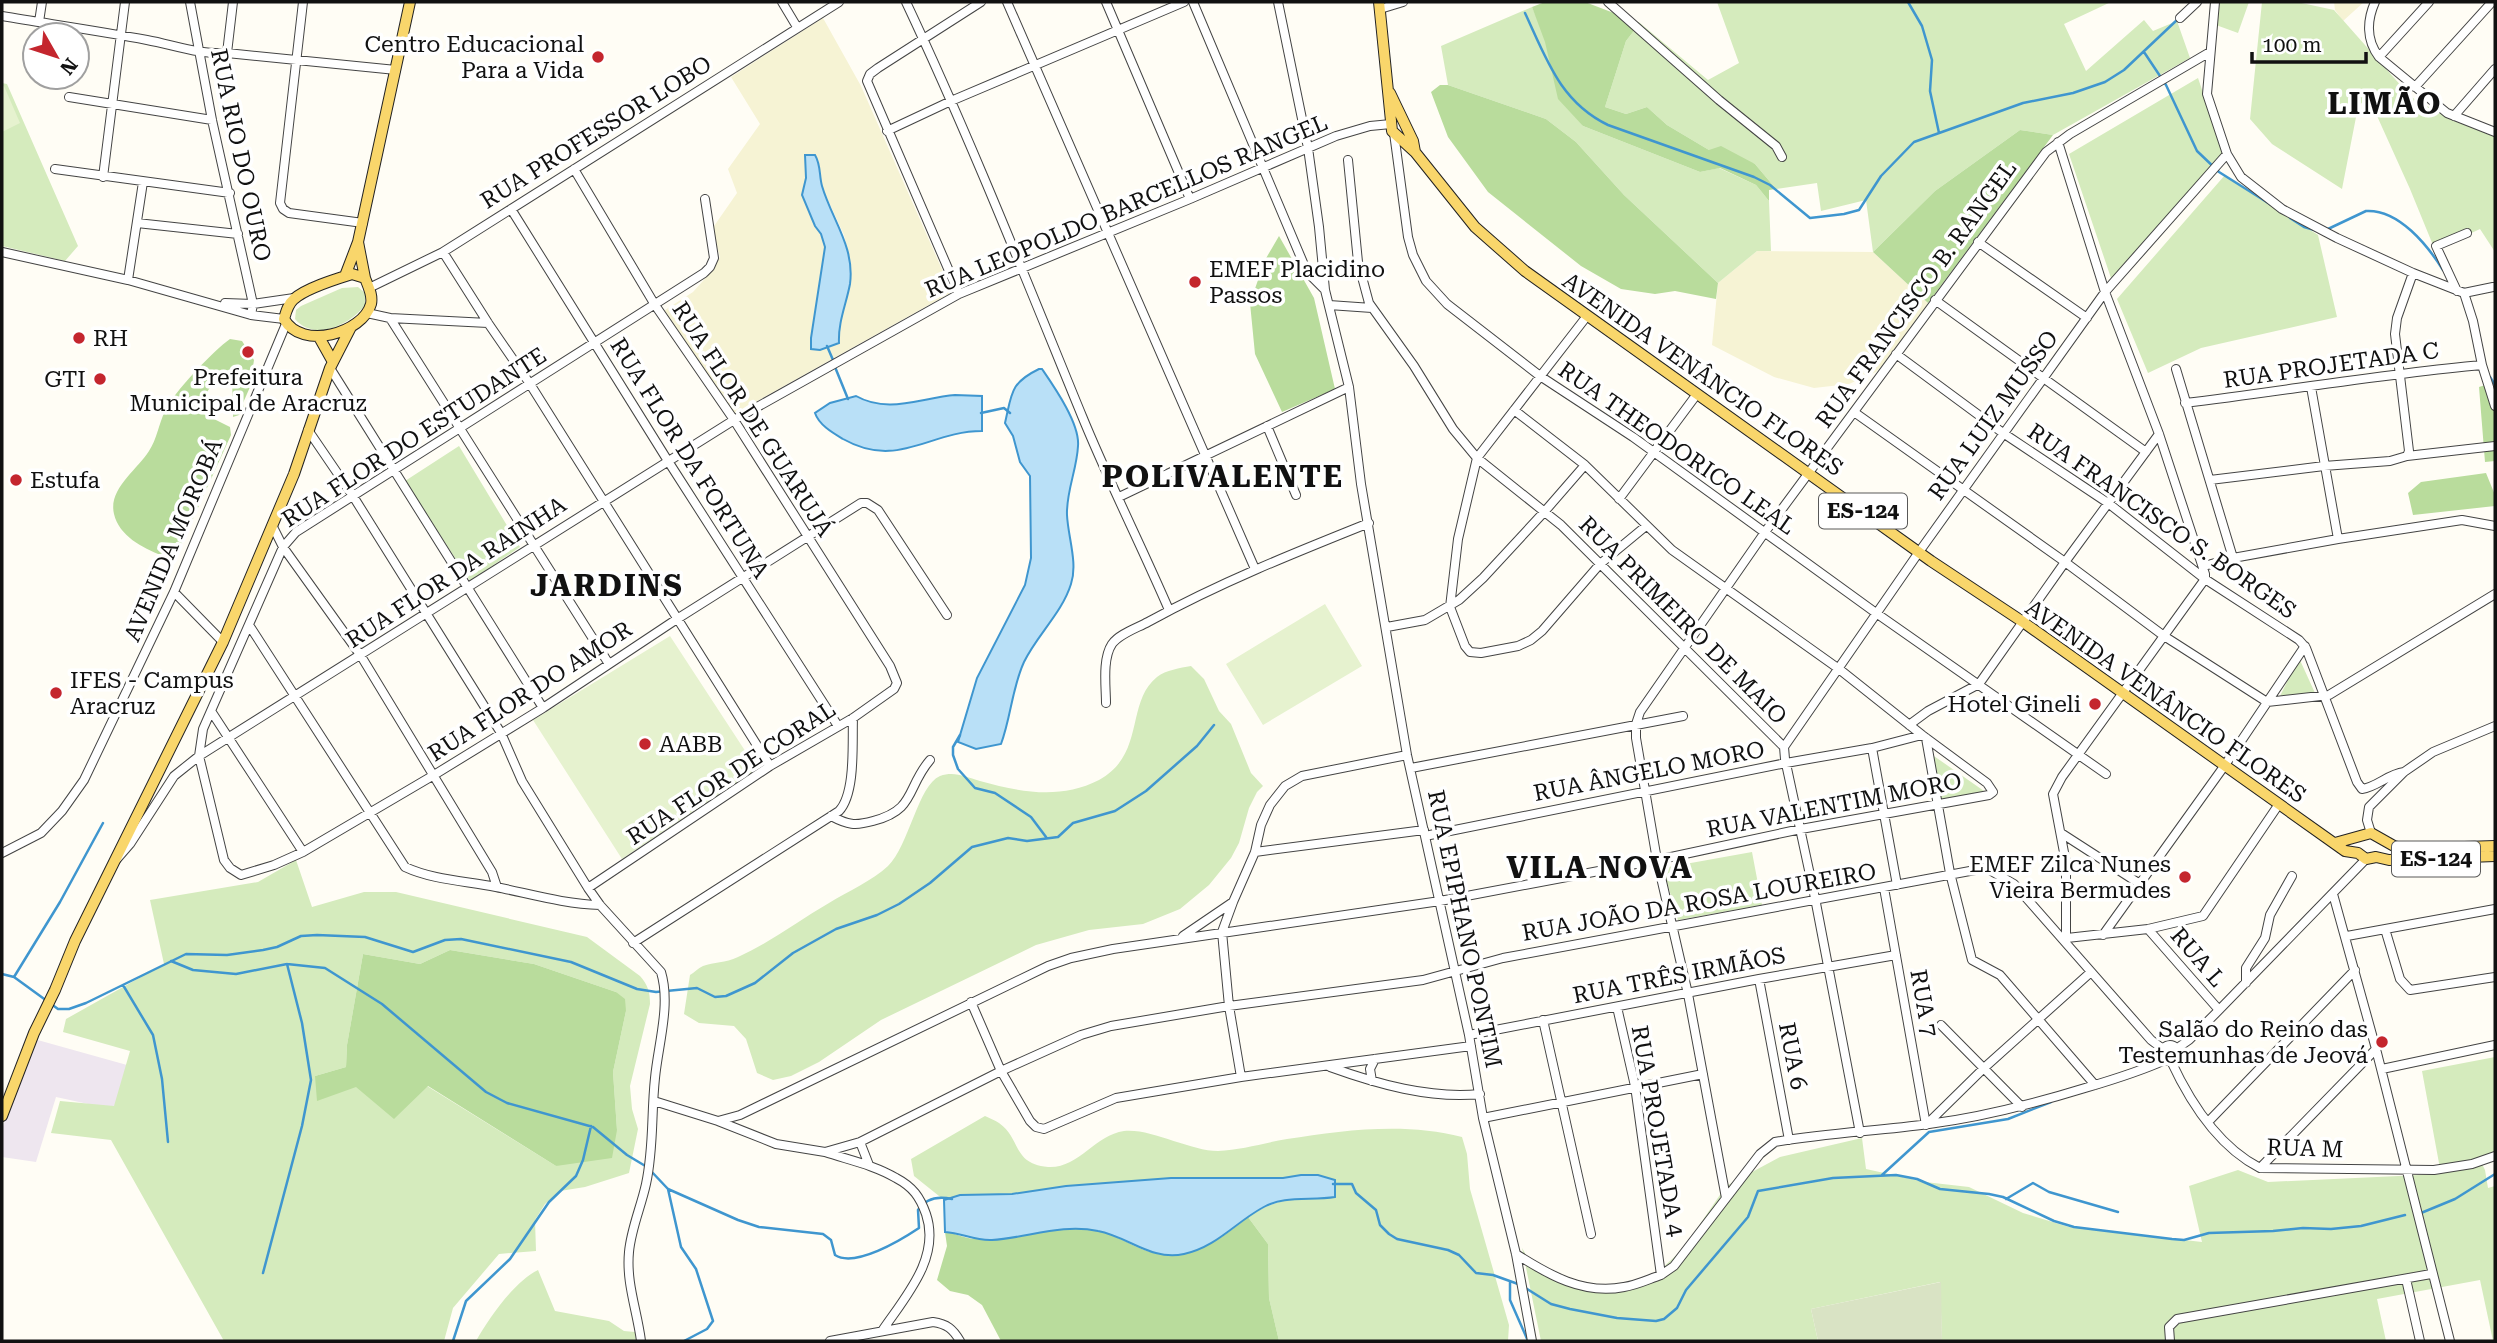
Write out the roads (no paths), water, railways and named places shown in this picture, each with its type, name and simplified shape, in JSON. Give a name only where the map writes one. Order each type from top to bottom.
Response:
[{"type":"main road","points":[[345,276],[363,223],[410,2]]},
{"type":"main road","name":"AVENIDA VENÂNCIO FLORES","points":[[1380,5],[1395,127],[1413,141],[1415,152],[1463,214],[1495,247],[1587,316],[1919,552],[2023,622],[2345,851],[2398,860],[2495,856]]},
{"type":"main road","points":[[2,1116],[34,1033],[75,941],[223,642],[294,474],[332,365],[351,327],[366,313],[371,298],[358,242]]},
{"type":"main road","points":[[351,327],[320,337],[309,337],[300,334],[285,322],[289,305],[294,298],[345,276],[356,274],[365,278]]},
{"type":"main road","points":[[320,337],[332,365]]},
{"type":"main road","name":"ES-124","points":[[2372,835],[2382,848],[2367,856],[2357,841],[2372,835]]},
{"type":"main road","name":"ES-124","points":[[2335,843],[2372,835],[2403,849],[2495,846]]},
{"type":"street","points":[[39,21],[41,2]]},
{"type":"street","points":[[103,177],[125,2]]},
{"type":"street","name":"RUA RIO DO OURO","points":[[190,2],[212,120],[253,304],[251,315]]},
{"type":"street","points":[[227,53],[233,2]]},
{"type":"street","points":[[303,2],[279,197],[283,209],[289,213],[363,223]]},
{"type":"street","points":[[782,2],[797,27]]},
{"type":"street","name":"RUA PROFESSOR LOBO","points":[[369,288],[443,252],[839,2]]},
{"type":"street","points":[[905,2],[1024,269],[1083,418],[1169,610]]},
{"type":"street","points":[[959,294],[867,81],[870,74],[878,68],[981,2]]},
{"type":"street","points":[[1007,2],[1255,569]]},
{"type":"street","points":[[1106,2],[1190,199]]},
{"type":"street","points":[[887,131],[1184,2]]},
{"type":"street","points":[[1193,2],[1307,272],[1325,290]]},
{"type":"street","points":[[1278,2],[1312,147],[1325,290]]},
{"type":"street","points":[[1380,5],[1403,2]]},
{"type":"street","points":[[1608,2],[1719,100],[1776,146],[1782,157]]},
{"type":"street","points":[[2180,18],[2197,2]]},
{"type":"street","points":[[2215,2],[2207,94],[2227,154],[2241,177],[2283,209],[2337,238],[2413,273],[2461,292],[2493,287]]},
{"type":"street","points":[[2375,2],[2368,29],[2374,51],[2379,57],[2454,116],[2495,131]]},
{"type":"street","points":[[2379,57],[2429,2]]},
{"type":"street","points":[[2415,87],[2492,2]]},
{"type":"street","points":[[2,16],[33,21]]},
{"type":"street","points":[[91,30],[200,52],[396,70]]},
{"type":"street","name":"RUA FRANCISCO B. RANGEL","points":[[1636,724],[1640,712],[1765,531],[2046,152],[2057,142],[2210,52]]},
{"type":"street","points":[[2454,116],[2495,69]]},
{"type":"street","points":[[69,97],[212,120]]},
{"type":"street","name":"RUA LEOPOLDO BARCELLOS RANGEL","points":[[734,420],[959,294],[1312,147],[1359,129],[1395,127]]},
{"type":"street","name":"RUA THEODORICO LEAL","points":[[1395,127],[1408,237],[1426,281],[1447,304],[1541,376],[1655,452],[1876,613],[2106,774]]},
{"type":"street","points":[[2057,142],[2105,292],[2159,434],[2204,566],[2205,579],[2062,777],[2053,794],[2061,833],[2067,890],[2066,940],[2148,929],[2203,916],[2279,804]]},
{"type":"street","name":"RUA LUIZ MUSSO","points":[[1784,747],[1919,552],[2105,292],[2227,154]]},
{"type":"street","name":"RUA PRIMEIRO DE MAIO","points":[[1348,160],[1358,262],[1372,308],[1414,366],[1453,429],[1477,458],[1545,511],[1784,747],[1860,1133]]},
{"type":"street","points":[[55,169],[230,193]]},
{"type":"street","name":"RUA FLOR DE GUARUJÁ","points":[[574,169],[655,305],[734,420],[890,666],[896,677],[894,689]]},
{"type":"street","points":[[128,279],[143,182]]},
{"type":"street","name":"RUA FLOR DO ESTUDANTE","points":[[241,875],[224,860],[199,756],[200,742],[283,547],[296,532],[704,273],[712,263],[714,253],[705,199]]},
{"type":"street","name":"RUA FLOR DA FORTUNA","points":[[512,209],[742,579],[838,726]]},
{"type":"street","points":[[137,223],[238,234]]},
{"type":"street","points":[[2467,233],[2438,244],[2436,249],[2461,292],[2473,321],[2482,365],[2495,406]]},
{"type":"street","points":[[1978,242],[2087,318]]},
{"type":"street","points":[[2,252],[128,279],[251,315],[285,322]]},
{"type":"street","points":[[443,252],[530,384],[769,766]]},
{"type":"street","points":[[2408,453],[2396,326],[2413,273]]},
{"type":"street","name":"RUA EPIPHANO PONTIM","points":[[1325,290],[1349,387],[1361,484],[1408,755],[1456,972],[1483,1118],[1516,1254],[1532,1341]]},
{"type":"street","points":[[212,303],[253,304],[294,298]]},
{"type":"street","points":[[1935,300],[2146,452]]},
{"type":"street","points":[[1329,305],[1372,308]]},
{"type":"street","points":[[366,313],[390,318],[488,323]]},
{"type":"street","points":[[1587,316],[1477,458],[1458,539],[1450,607],[1465,646],[1470,652],[1480,653],[1518,646],[1531,640],[1600,564],[1646,526]]},
{"type":"street","points":[[390,318],[608,664]]},
{"type":"street","name":"AVENIDA MOROBÁ","points":[[2,853],[41,833],[62,811],[83,780],[174,592],[285,322]]},
{"type":"street","name":"RUA FRANCISCO S. BORGES","points":[[1896,354],[2003,433],[2108,503],[2205,579],[2305,646]]},
{"type":"street","points":[[332,365],[393,470],[542,708]]},
{"type":"street","name":"RUA PROJETADA C","points":[[2185,403],[2399,373],[2482,365]]},
{"type":"street","points":[[2176,369],[2233,558]]},
{"type":"street","points":[[1119,496],[1349,387]]},
{"type":"street","points":[[2311,387],[2338,539]]},
{"type":"street","points":[[1619,499],[1698,394]]},
{"type":"street","points":[[1514,410],[1585,465],[1672,550],[1839,669],[1924,737],[1950,873],[1969,952],[1975,963],[2000,975],[2095,1085]]},
{"type":"street","points":[[1854,412],[2164,636],[2267,702],[2325,697],[2495,594]]},
{"type":"street","name":"RUA FLOR DA RAINHA","points":[[114,860],[131,844],[174,776],[199,756],[734,420]]},
{"type":"street","points":[[1267,426],[1296,495]]},
{"type":"street","points":[[308,430],[353,496],[501,733],[522,781],[588,888],[632,943],[654,964],[664,981],[654,1130],[646,1183],[629,1248],[630,1294],[641,1341]]},
{"type":"street","points":[[1909,725],[1935,707],[1979,684],[2159,434]]},
{"type":"street","points":[[2210,480],[2389,461],[2408,453],[2495,446]]},
{"type":"street","points":[[1387,627],[1424,620],[1450,607],[1483,578],[1585,465]]},
{"type":"street","name":"RUA FLOR DO AMOR","points":[[241,875],[274,865],[303,852],[435,775],[857,505],[867,503],[877,510],[947,615]]},
{"type":"street","points":[[2204,566],[2233,558],[2338,539],[2462,520],[2495,526]]},
{"type":"street","points":[[1106,703],[1107,661],[1112,645],[1126,634],[1255,569],[1369,523]]},
{"type":"street","points":[[272,525],[283,547],[361,656],[435,775],[492,872],[497,887]]},
{"type":"street","points":[[258,554],[283,547]]},
{"type":"street","points":[[174,592],[223,642]]},
{"type":"street","points":[[249,625],[293,698],[405,867],[425,874],[570,904],[600,905]]},
{"type":"street","points":[[2305,646],[2362,789],[2389,775],[2404,772]]},
{"type":"street","points":[[2103,935],[2225,765],[2305,646]]},
{"type":"street","name":"RUA FLOR DE CORAL","points":[[588,888],[769,766],[853,718],[894,689]]},
{"type":"street","points":[[211,711],[303,852]]},
{"type":"street","points":[[1411,768],[1683,716]]},
{"type":"street","points":[[632,943],[844,806],[848,796],[853,718]]},
{"type":"street","points":[[1636,724],[1657,860],[1688,994],[1726,1198]]},
{"type":"street","points":[[2372,835],[2367,820],[2369,807],[2404,772],[2433,752],[2495,726]]},
{"type":"street","name":"RUA ÂNGELO MORO","points":[[1255,852],[1424,833],[1924,737]]},
{"type":"street","name":"RUA VALENTIM MORO","points":[[718,1121],[740,1115],[971,1002],[1071,958],[1222,932],[1440,901],[1657,860],[1801,829],[1989,795],[1993,792],[1987,783],[1924,737]]},
{"type":"street","points":[[1872,748],[1896,886]]},
{"type":"street","points":[[1241,1077],[1229,1006],[1222,932],[1255,852],[1261,825],[1270,805],[1284,786],[1302,776],[1408,755]]},
{"type":"street","points":[[831,816],[847,825],[856,826],[895,814],[904,805],[930,760]]},
{"type":"street","points":[[2061,833],[2140,884]]},
{"type":"street","points":[[2176,1049],[2189,1040],[2246,983],[2367,856]]},
{"type":"street","name":"RUA JOÃO DA ROSA LOUREIRO","points":[[825,1152],[860,1142],[1001,1071],[1111,1026],[1229,1006],[1423,980],[1503,958],[1986,867],[2014,884],[2066,940],[2151,1040],[2164,1049]]},
{"type":"street","points":[[2246,983],[2246,968],[2265,938],[2270,915],[2292,876]]},
{"type":"street","name":"RUA 7","points":[[1884,888],[1926,1125]]},
{"type":"street","points":[[2333,894],[2347,936],[2382,1069],[2431,1274],[2450,1341]]},
{"type":"street","points":[[1179,939],[1233,902]]},
{"type":"street","points":[[2347,936],[2495,909]]},
{"type":"street","name":"RUA L","points":[[2148,929],[2219,1010]]},
{"type":"street","points":[[2385,929],[2404,986],[2410,990],[2495,976]]},
{"type":"street","name":"RUA TRÊS IRMÃOS","points":[[1469,1035],[1896,955]]},
{"type":"street","points":[[2208,1122],[2355,970]]},
{"type":"street","points":[[1926,1125],[2038,1017],[2091,972]]},
{"type":"street","name":"RUA 6","points":[[1759,979],[1789,1140]]},
{"type":"street","points":[[971,1002],[1001,1071],[1030,1121],[1036,1127],[1044,1129],[1116,1098],[1241,1077],[1471,1045]]},
{"type":"street","name":"RUA PROJETADA 4","points":[[1617,1007],[1635,1086],[1661,1275]]},
{"type":"street","points":[[1543,1020],[1591,1234]]},
{"type":"street","points":[[1941,1025],[2022,1107]]},
{"type":"street","points":[[2382,1069],[2495,1045]]},
{"type":"street","points":[[2168,1060],[2162,1054],[2164,1049],[2170,1046],[2176,1049]]},
{"type":"street","points":[[1516,1254],[1542,1270],[1576,1285],[1592,1289],[1625,1287],[1661,1275],[1674,1266],[1766,1148],[1775,1142],[1926,1125],[2022,1107],[2143,1070],[2176,1057],[2176,1049]]},
{"type":"street","points":[[2260,1168],[2376,1049]]},
{"type":"street","points":[[1372,1081],[1370,1069],[1375,1059]]},
{"type":"street","name":"RUA M","points":[[2168,1060],[2208,1122],[2238,1156],[2260,1168],[2434,1170],[2454,1168],[2495,1156]]},
{"type":"street","points":[[1327,1066],[1372,1081],[1442,1096],[1480,1094]]},
{"type":"street","points":[[1483,1118],[1703,1074]]},
{"type":"street","points":[[654,1101],[718,1121],[776,1144],[825,1152],[869,1165],[912,1188],[920,1197],[928,1220],[931,1243],[925,1265],[882,1331]]},
{"type":"street","points":[[860,1142],[869,1165]]},
{"type":"street","points":[[2171,1341],[2169,1327],[2177,1319],[2431,1274]]},
{"type":"street","points":[[2406,1279],[2420,1341]]},
{"type":"street","points":[[830,1341],[933,1322],[953,1329],[960,1341]]},
{"type":"water","points":[[805,155],[815,155],[817,159],[822,186],[842,234],[851,271],[839,343],[820,350],[811,349],[811,338],[825,247],[802,195],[806,178]]},
{"type":"water","points":[[1042,369],[1066,406],[1078,437],[1067,506],[1073,576],[1062,605],[1024,662],[1001,744],[976,749],[958,742],[977,678],[1025,585],[1031,558],[1030,476],[1020,462],[1013,436],[1005,423],[1017,384]]},
{"type":"water","points":[[955,395],[982,396],[982,431],[963,433],[897,450],[863,448],[843,439],[823,425],[815,413],[830,403],[856,396],[880,404],[892,404]]},
{"type":"water","points":[[1318,1175],[1335,1180],[1335,1197],[1270,1204],[1206,1246],[1184,1254],[1161,1254],[1109,1234],[1085,1229],[1058,1230],[992,1240],[945,1232],[944,1200],[960,1195],[1012,1194],[1066,1186],[1171,1178],[1283,1178]]},
{"type":"waterway","points":[[1908,2],[1922,26],[1932,60],[1930,91],[1939,133]]},
{"type":"waterway","points":[[1525,13],[1556,77],[1578,104],[1592,115],[1608,125],[1754,177],[1770,185],[1810,218],[1859,210],[1881,176],[1914,142],[2023,103],[2073,93],[2105,82],[2124,70],[2178,19]]},
{"type":"waterway","points":[[2144,52],[2166,85],[2197,151],[2219,172],[2273,206]]},
{"type":"waterway","points":[[2328,229],[2366,211],[2390,216],[2421,240],[2443,270]]},
{"type":"waterway","points":[[2290,218],[2304,227],[2318,231]]},
{"type":"waterway","points":[[827,346],[833,360]]},
{"type":"waterway","points":[[835,367],[848,399]]},
{"type":"waterway","points":[[2490,377],[2495,385]]},
{"type":"waterway","points":[[981,413],[1004,408],[1010,413]]},
{"type":"waterway","points":[[2,974],[14,977],[58,1009],[69,1009],[186,954],[227,955],[263,950],[301,936],[317,935],[365,937],[413,952],[445,940],[461,939],[571,962],[637,989],[656,992],[697,988],[715,997],[726,996],[755,983],[793,953],[836,929],[877,915],[899,904],[930,883],[972,847],[1008,838],[1027,841],[1058,837],[1073,823],[1115,811],[1146,791],[1197,746],[1214,725]]},
{"type":"waterway","points":[[960,735],[953,747],[958,769],[975,788],[995,793],[1031,817],[1046,837]]},
{"type":"waterway","points":[[14,977],[60,902],[103,823]]},
{"type":"waterway","points":[[171,961],[193,970],[236,974],[287,964],[325,968],[382,1004],[486,1092],[507,1103],[593,1127],[627,1155],[647,1167]]},
{"type":"waterway","points":[[263,1273],[302,1126],[311,1080],[302,1023],[287,964]]},
{"type":"waterway","points":[[123,985],[153,1035],[162,1079],[168,1142]]},
{"type":"waterway","points":[[1882,1175],[1929,1132],[2008,1119],[2051,1102]]},
{"type":"waterway","points":[[453,1341],[466,1301],[510,1259],[549,1202],[576,1176],[583,1160],[591,1126]]},
{"type":"waterway","points":[[651,1171],[668,1189],[738,1220],[759,1227],[823,1234],[831,1240],[835,1255],[844,1258],[866,1255],[901,1239],[919,1228],[918,1210],[925,1203],[938,1198],[952,1199]]},
{"type":"waterway","points":[[2421,1213],[2455,1199],[2495,1174]]},
{"type":"waterway","points":[[1524,1287],[1551,1304],[1570,1309],[1617,1318],[1656,1321],[1664,1319],[1677,1308],[1686,1290],[1748,1217],[1758,1191],[1833,1178],[1896,1175],[1917,1179],[1940,1189],[2003,1197],[2054,1221],[2074,1227],[2184,1240],[2209,1233],[2361,1226],[2405,1215]]},
{"type":"waterway","points":[[2006,1199],[2033,1183],[2049,1192],[2118,1212]]},
{"type":"waterway","points":[[1333,1184],[1352,1184],[1356,1193],[1376,1210],[1380,1225],[1397,1239],[1448,1250],[1459,1255],[1476,1273],[1493,1275],[1518,1284]]},
{"type":"waterway","points":[[668,1189],[681,1247],[696,1269],[713,1321],[707,1329],[684,1341]]},
{"type":"waterway","points":[[1510,1282],[1510,1300],[1528,1341]]},
{"type":"place","name":"Centro Educacional Para a Vida","points":[[598,57]]},
{"type":"place","name":"EMEF Placidino Passos","points":[[1195,282]]},
{"type":"place","name":"RH","points":[[79,338]]},
{"type":"place","name":"Prefeitura Municipal de Aracruz","points":[[248,352]]},
{"type":"place","name":"GTI","points":[[100,379]]},
{"type":"place","name":"Estufa","points":[[16,480]]},
{"type":"place","name":"IFES - Campus Aracruz","points":[[56,693]]},
{"type":"place","name":"Hotel Gineli","points":[[2095,704]]},
{"type":"place","name":"AABB","points":[[645,744]]},
{"type":"place","name":"EMEF Zilca Nunes Vieira Bermudes","points":[[2185,877]]},
{"type":"place","name":"Salão do Reino das Testemunhas de Jeová","points":[[2382,1042]]},
{"type":"district","name":"LIMÃO","points":[[2385,104]]},
{"type":"district","name":"POLIVALENTE","points":[[1223,477]]},
{"type":"district","name":"JARDINS","points":[[607,586]]},
{"type":"district","name":"VILA NOVA","points":[[1600,868]]}]
